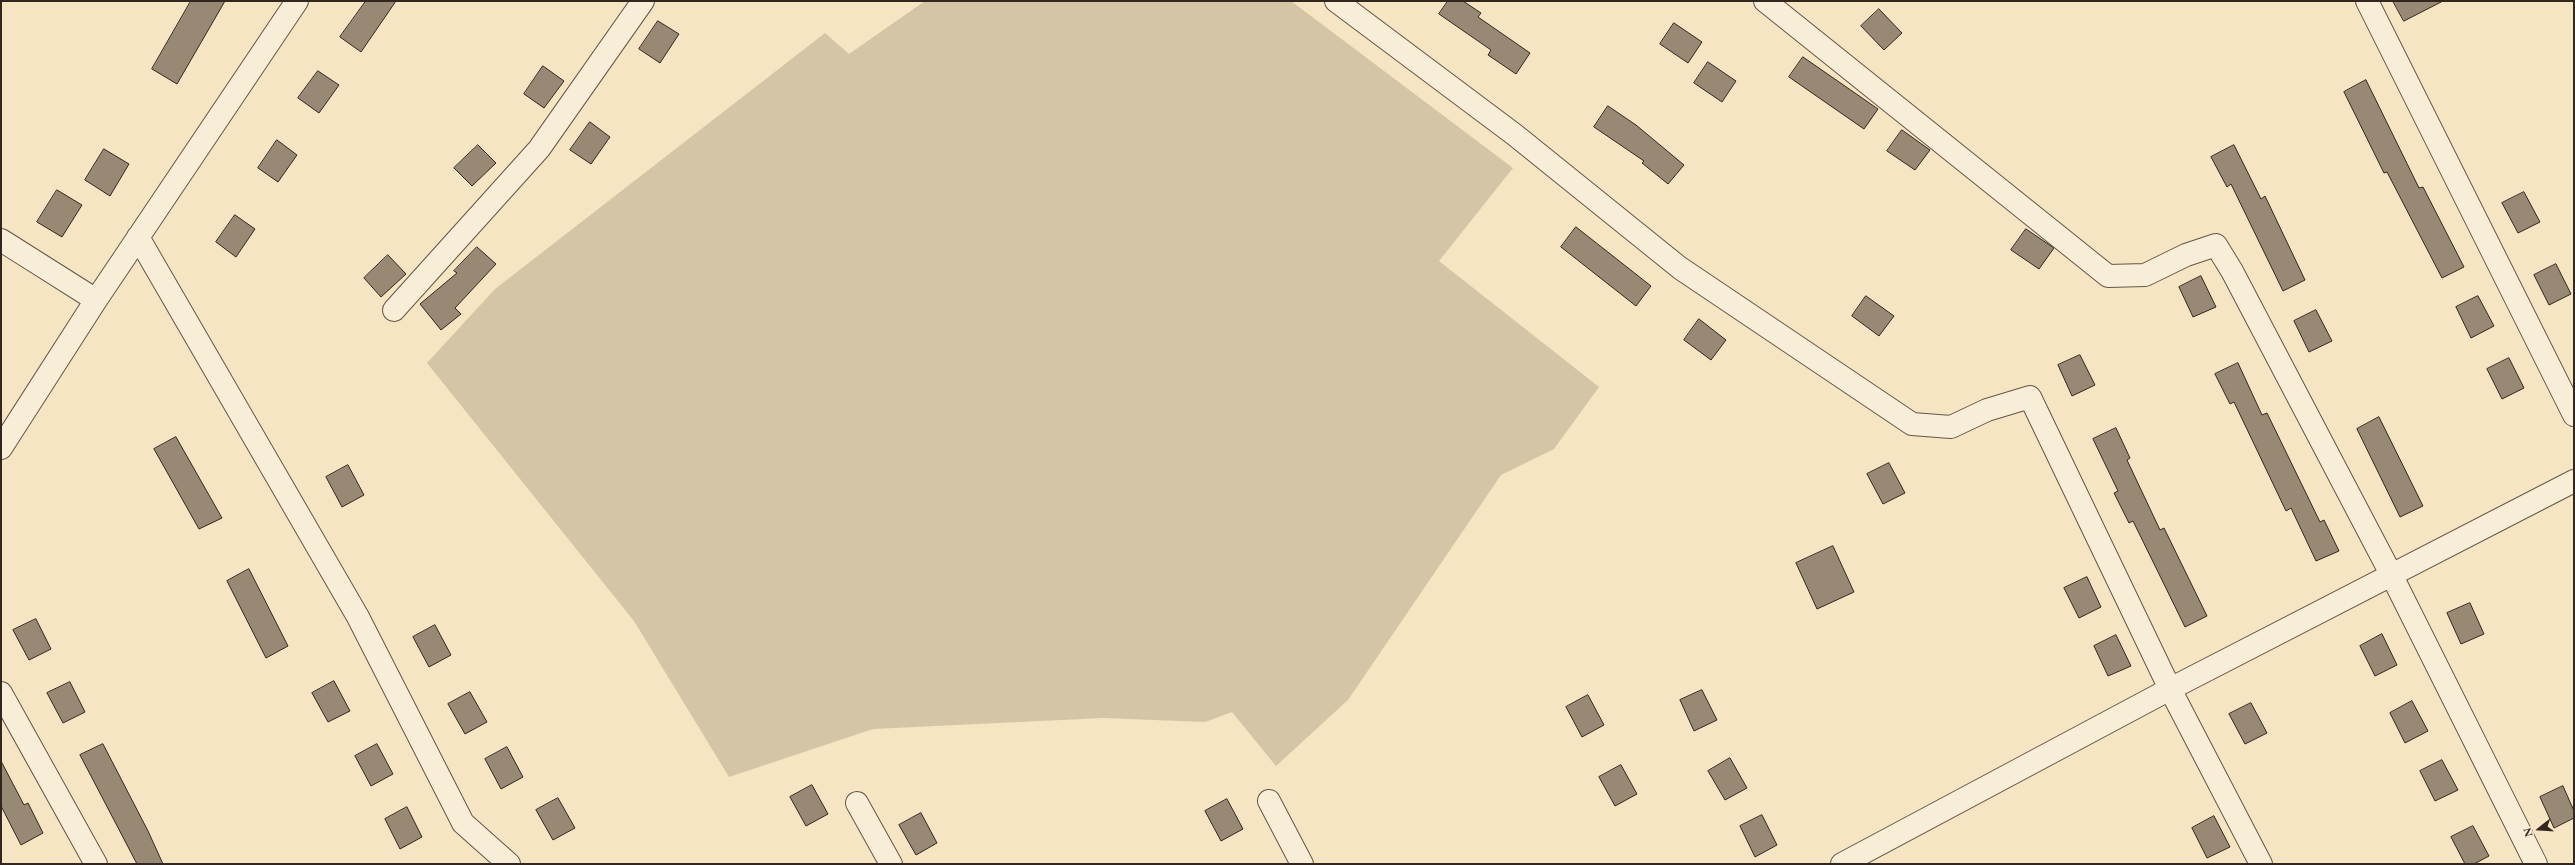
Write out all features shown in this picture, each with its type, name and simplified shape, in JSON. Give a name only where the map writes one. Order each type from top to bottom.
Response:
[{"type":"street","points":[[1,448],[96,300],[297,1]]},
{"type":"street","points":[[394,310],[538,149],[643,1]]},
{"type":"street","points":[[1336,1],[1515,135],[1680,268],[1912,424],[1951,427],[1987,410],[2030,396],[2170,689],[2261,864]]},
{"type":"street","points":[[1765,1],[2108,276],[2145,275],[2186,255],[2216,245],[2236,278],[2392,576],[2536,864]]},
{"type":"street","points":[[2367,1],[2574,415]]},
{"type":"street","points":[[138,237],[358,617],[463,823],[509,864]]},
{"type":"street","points":[[1,240],[96,300]]},
{"type":"street","points":[[1842,864],[2170,689],[2574,481]]},
{"type":"street","points":[[1,693],[96,864]]},
{"type":"street","points":[[1268,801],[1302,864]]},
{"type":"street","points":[[857,803],[891,864]]},
{"type":"shaded area","points":[[925,1],[1291,1],[1513,168],[1439,261],[1599,387],[1554,449],[1501,475],[1348,700],[1276,766],[1232,712],[1205,722],[1103,718],[873,729],[729,777],[634,621],[427,363],[495,289],[825,33],[849,54]]},
{"type":"building","points":[[191,1],[225,1],[177,84],[152,69]]},
{"type":"building","points":[[366,1],[396,1],[361,52],[340,37]]},
{"type":"building","points":[[1448,1],[1463,1],[1481,13],[1478,17],[1530,53],[1516,74],[1488,55],[1491,50],[1439,14]]},
{"type":"building","points":[[2393,1],[2443,1],[2404,21]]},
{"type":"building","points":[[1879,9],[1902,33],[1884,50],[1861,26]]},
{"type":"building","points":[[658,21],[679,34],[660,63],[639,49]]},
{"type":"building","points":[[1674,23],[1702,42],[1688,63],[1660,44]]},
{"type":"building","points":[[1803,57],[1878,109],[1864,129],[1789,77]]},
{"type":"building","points":[[1708,62],[1736,81],[1722,102],[1694,83]]},
{"type":"building","points":[[543,66],[564,81],[544,108],[524,94]]},
{"type":"building","points":[[318,71],[339,85],[319,113],[298,98]]},
{"type":"building","points":[[2366,80],[2419,188],[2423,187],[2464,267],[2442,278],[2387,172],[2384,173],[2344,92]]},
{"type":"building","points":[[1608,106],[1636,125],[1684,165],[1668,184],[1642,163],[1644,161],[1594,127]]},
{"type":"building","points":[[590,122],[610,137],[591,164],[570,150]]},
{"type":"building","points":[[1902,130],[1930,150],[1915,170],[1887,151]]},
{"type":"building","points":[[277,140],[297,155],[278,182],[258,168]]},
{"type":"building","points":[[478,145],[496,163],[472,186],[454,168]]},
{"type":"building","points":[[2234,145],[2261,199],[2265,196],[2305,280],[2283,291],[2231,184],[2227,187],[2211,157]]},
{"type":"building","points":[[104,149],[129,164],[110,196],[85,180]]},
{"type":"building","points":[[57,190],[82,205],[62,237],[37,222]]},
{"type":"building","points":[[2524,192],[2540,222],[2518,233],[2502,203]]},
{"type":"building","points":[[235,215],[255,229],[236,257],[216,242]]},
{"type":"building","points":[[1576,227],[1651,286],[1636,306],[1561,247]]},
{"type":"building","points":[[2026,229],[2054,248],[2039,269],[2011,250]]},
{"type":"building","points":[[477,247],[496,264],[455,308],[461,314],[441,330],[420,304],[457,273],[454,271]]},
{"type":"building","points":[[388,255],[406,274],[381,297],[364,278]]},
{"type":"building","points":[[2556,264],[2571,294],[2549,305],[2534,275]]},
{"type":"building","points":[[2201,276],[2216,307],[2193,317],[2179,287]]},
{"type":"building","points":[[1866,296],[1894,316],[1879,336],[1852,316]]},
{"type":"building","points":[[2478,296],[2494,326],[2471,338],[2456,307]]},
{"type":"building","points":[[2316,310],[2332,341],[2309,352],[2294,321]]},
{"type":"building","points":[[1699,319],[1726,340],[1711,360],[1684,340]]},
{"type":"building","points":[[2080,355],[2095,385],[2072,396],[2058,365]]},
{"type":"building","points":[[2509,358],[2524,388],[2502,399],[2487,369]]},
{"type":"building","points":[[2238,363],[2262,415],[2267,413],[2320,522],[2324,520],[2339,551],[2316,561],[2291,508],[2286,511],[2234,402],[2230,404],[2215,374]]},
{"type":"building","points":[[2379,417],[2423,506],[2400,517],[2357,429]]},
{"type":"building","points":[[2116,428],[2130,458],[2127,460],[2160,530],[2164,528],[2207,616],[2185,627],[2133,521],[2129,523],[2114,493],[2118,491],[2093,439]]},
{"type":"building","points":[[176,437],[222,518],[199,529],[154,449]]},
{"type":"building","points":[[1889,463],[1905,493],[1883,504],[1867,474]]},
{"type":"building","points":[[348,465],[364,495],[342,507],[326,477]]},
{"type":"building","points":[[1833,546],[1854,592],[1817,609],[1796,563]]},
{"type":"building","points":[[249,569],[288,646],[266,658],[227,581]]},
{"type":"building","points":[[2087,577],[2101,607],[2079,618],[2064,588]]},
{"type":"building","points":[[2470,603],[2484,634],[2461,644],[2447,613]]},
{"type":"building","points":[[36,619],[51,649],[29,660],[13,630]]},
{"type":"building","points":[[435,625],[451,655],[429,667],[413,637]]},
{"type":"building","points":[[2382,634],[2397,665],[2375,676],[2360,646]]},
{"type":"building","points":[[2116,635],[2131,666],[2108,676],[2094,646]]},
{"type":"building","points":[[334,681],[350,711],[328,722],[312,693]]},
{"type":"building","points":[[70,682],[85,712],[63,723],[47,693]]},
{"type":"building","points":[[1702,690],[1717,720],[1694,731],[1680,700]]},
{"type":"building","points":[[470,692],[487,722],[465,734],[448,704]]},
{"type":"building","points":[[1588,695],[1604,725],[1582,737],[1566,707]]},
{"type":"building","points":[[2412,701],[2428,731],[2405,743],[2390,713]]},
{"type":"building","points":[[2251,703],[2267,733],[2245,744],[2229,714]]},
{"type":"building","points":[[103,744],[148,831],[163,864],[137,864],[80,755]]},
{"type":"building","points":[[377,744],[393,774],[371,786],[355,756]]},
{"type":"building","points":[[507,747],[523,777],[501,789],[485,759]]},
{"type":"building","points":[[1730,758],[1747,788],[1725,800],[1708,771]]},
{"type":"building","points":[[2442,760],[2458,790],[2435,801],[2420,771]]},
{"type":"building","points":[[1,761],[24,805],[28,803],[43,833],[21,845],[1,806]]},
{"type":"building","points":[[1621,765],[1637,794],[1615,806],[1599,777]]},
{"type":"building","points":[[812,785],[828,814],[806,826],[790,797]]},
{"type":"building","points":[[2563,786],[2574,811],[2574,818],[2554,828],[2540,797]]},
{"type":"building","points":[[558,798],[575,828],[553,840],[536,810]]},
{"type":"building","points":[[1227,799],[1243,829],[1221,841],[1205,811]]},
{"type":"building","points":[[407,807],[422,837],[400,849],[385,819]]},
{"type":"building","points":[[921,813],[937,843],[916,855],[899,825]]},
{"type":"building","points":[[1762,815],[1777,845],[1755,857],[1740,826]]},
{"type":"building","points":[[2214,816],[2230,847],[2207,858],[2192,828]]},
{"type":"building","points":[[2473,826],[2489,856],[2474,864],[2465,864],[2451,837]]}]
